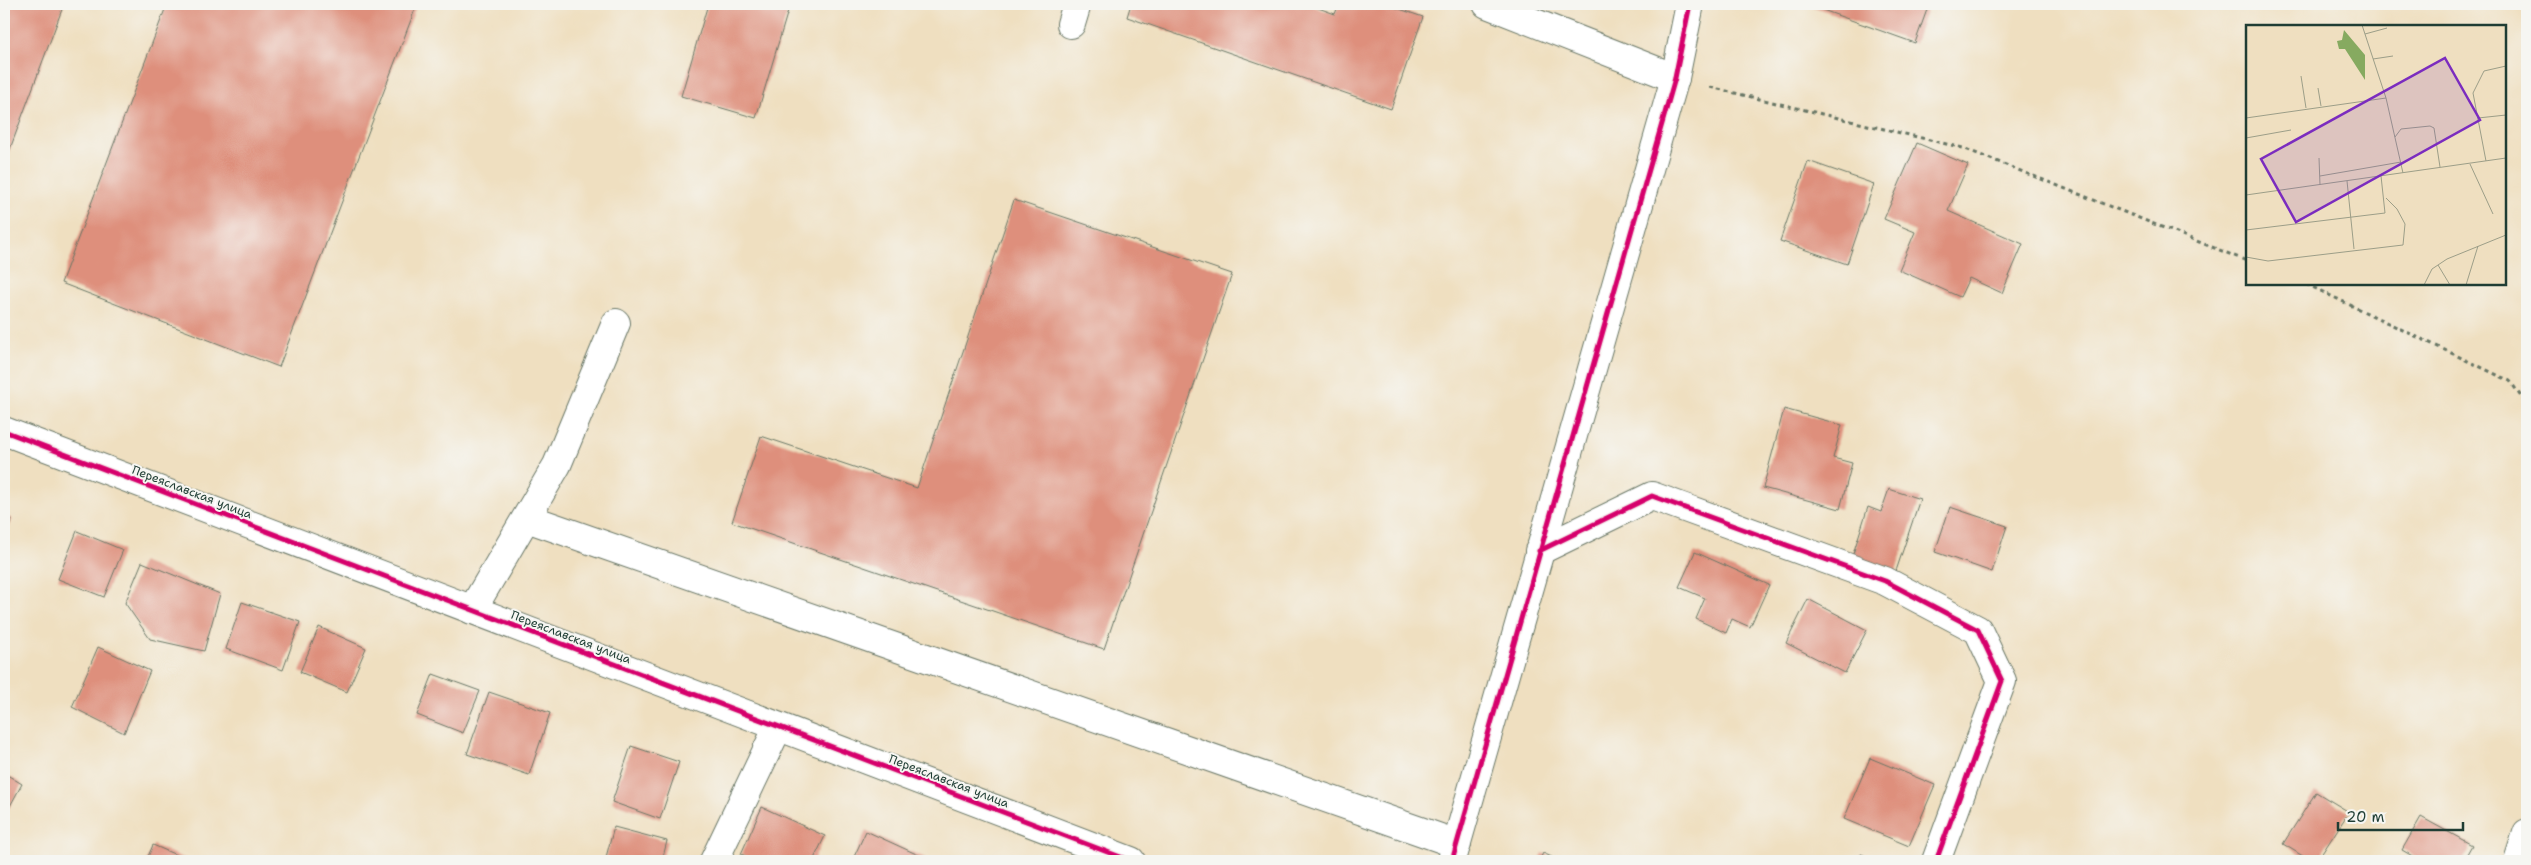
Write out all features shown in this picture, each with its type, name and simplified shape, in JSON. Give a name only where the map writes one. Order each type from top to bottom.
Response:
[{"type":"street","points":[[1486,4],[1675,78]]},
{"type":"street","points":[[526,518],[1454,852],[1675,78],[1690,4]]},
{"type":"street","points":[[472,610],[558,465],[616,323]]},
{"type":"street","name":"Переяславская улица","points":[[4,431],[1131,861]]},
{"type":"street","points":[[1539,551],[1652,496],[1885,581],[1978,630],[2002,681],[1936,861]]},
{"type":"street","points":[[714,861],[778,727]]},
{"type":"street","points":[[2518,861],[2527,834]]},
{"type":"path","points":[[1675,78],[1963,148],[2246,261]]},
{"type":"path","points":[[2308,285],[2510,381],[2527,406]]},
{"type":"building","points":[[4,4],[64,4],[4,165]]},
{"type":"building","points":[[167,4],[417,4],[279,367],[61,283]]},
{"type":"building","points":[[708,4],[790,4],[756,118],[681,96]]},
{"type":"building","points":[[1131,4],[1307,4],[1335,14],[1339,4],[1385,4],[1423,17],[1391,109],[1127,17]]},
{"type":"building","points":[[1806,4],[1929,4],[1915,43]]},
{"type":"building","points":[[1917,143],[1968,165],[1948,211],[2023,244],[2002,293],[1969,278],[1960,297],[1899,270],[1915,232],[1884,219]]},
{"type":"building","points":[[1808,161],[1874,184],[1847,264],[1780,241]]},
{"type":"building","points":[[1014,200],[1232,274],[1104,649],[732,522],[761,436],[917,488]]},
{"type":"building","points":[[1784,409],[1842,425],[1833,458],[1852,463],[1840,509],[1763,488]]},
{"type":"building","points":[[1889,489],[1920,499],[1896,571],[1852,557],[1868,507],[1881,512]]},
{"type":"building","points":[[1950,507],[2007,526],[1992,572],[1935,552]]},
{"type":"building","points":[[4,515],[12,519],[4,535]]},
{"type":"building","points":[[77,531],[123,550],[104,597],[58,579]]},
{"type":"building","points":[[1695,552],[1769,585],[1750,627],[1732,619],[1726,633],[1696,619],[1705,598],[1679,587]]},
{"type":"building","points":[[142,562],[220,594],[204,651],[150,639],[125,603]]},
{"type":"building","points":[[1808,599],[1867,630],[1845,673],[1786,643]]},
{"type":"building","points":[[242,602],[300,622],[283,670],[226,649]]},
{"type":"building","points":[[319,627],[366,648],[347,692],[300,672]]},
{"type":"building","points":[[98,647],[150,671],[124,733],[72,707]]},
{"type":"building","points":[[433,674],[480,691],[463,733],[417,715]]},
{"type":"building","points":[[489,692],[550,713],[529,775],[467,754]]},
{"type":"building","points":[[631,746],[679,762],[660,819],[612,802]]},
{"type":"building","points":[[1870,758],[1935,785],[1909,846],[1844,819]]},
{"type":"building","points":[[4,773],[22,784],[4,817]]},
{"type":"building","points":[[2316,792],[2349,812],[2317,861],[2311,861],[2283,844]]},
{"type":"building","points":[[762,807],[825,836],[813,861],[757,861],[741,854]]},
{"type":"building","points":[[2421,817],[2472,845],[2463,861],[2421,861],[2402,850]]},
{"type":"building","points":[[614,827],[667,841],[662,861],[605,861]]},
{"type":"building","points":[[866,831],[925,858],[923,861],[852,861]]},
{"type":"building","points":[[153,845],[190,861],[146,861]]},
{"type":"building","points":[[1543,853],[1560,861],[1539,861]]},
{"type":"building","points":[[1861,854],[1879,861],[1858,861]]},
{"type":"cycle path","points":[[1452,861],[1675,78],[1690,4]]},
{"type":"cycle path","points":[[4,431],[1131,861]]},
{"type":"cycle path","points":[[1539,551],[1652,496],[1885,581],[1978,630],[2002,681],[1936,861]]}]
